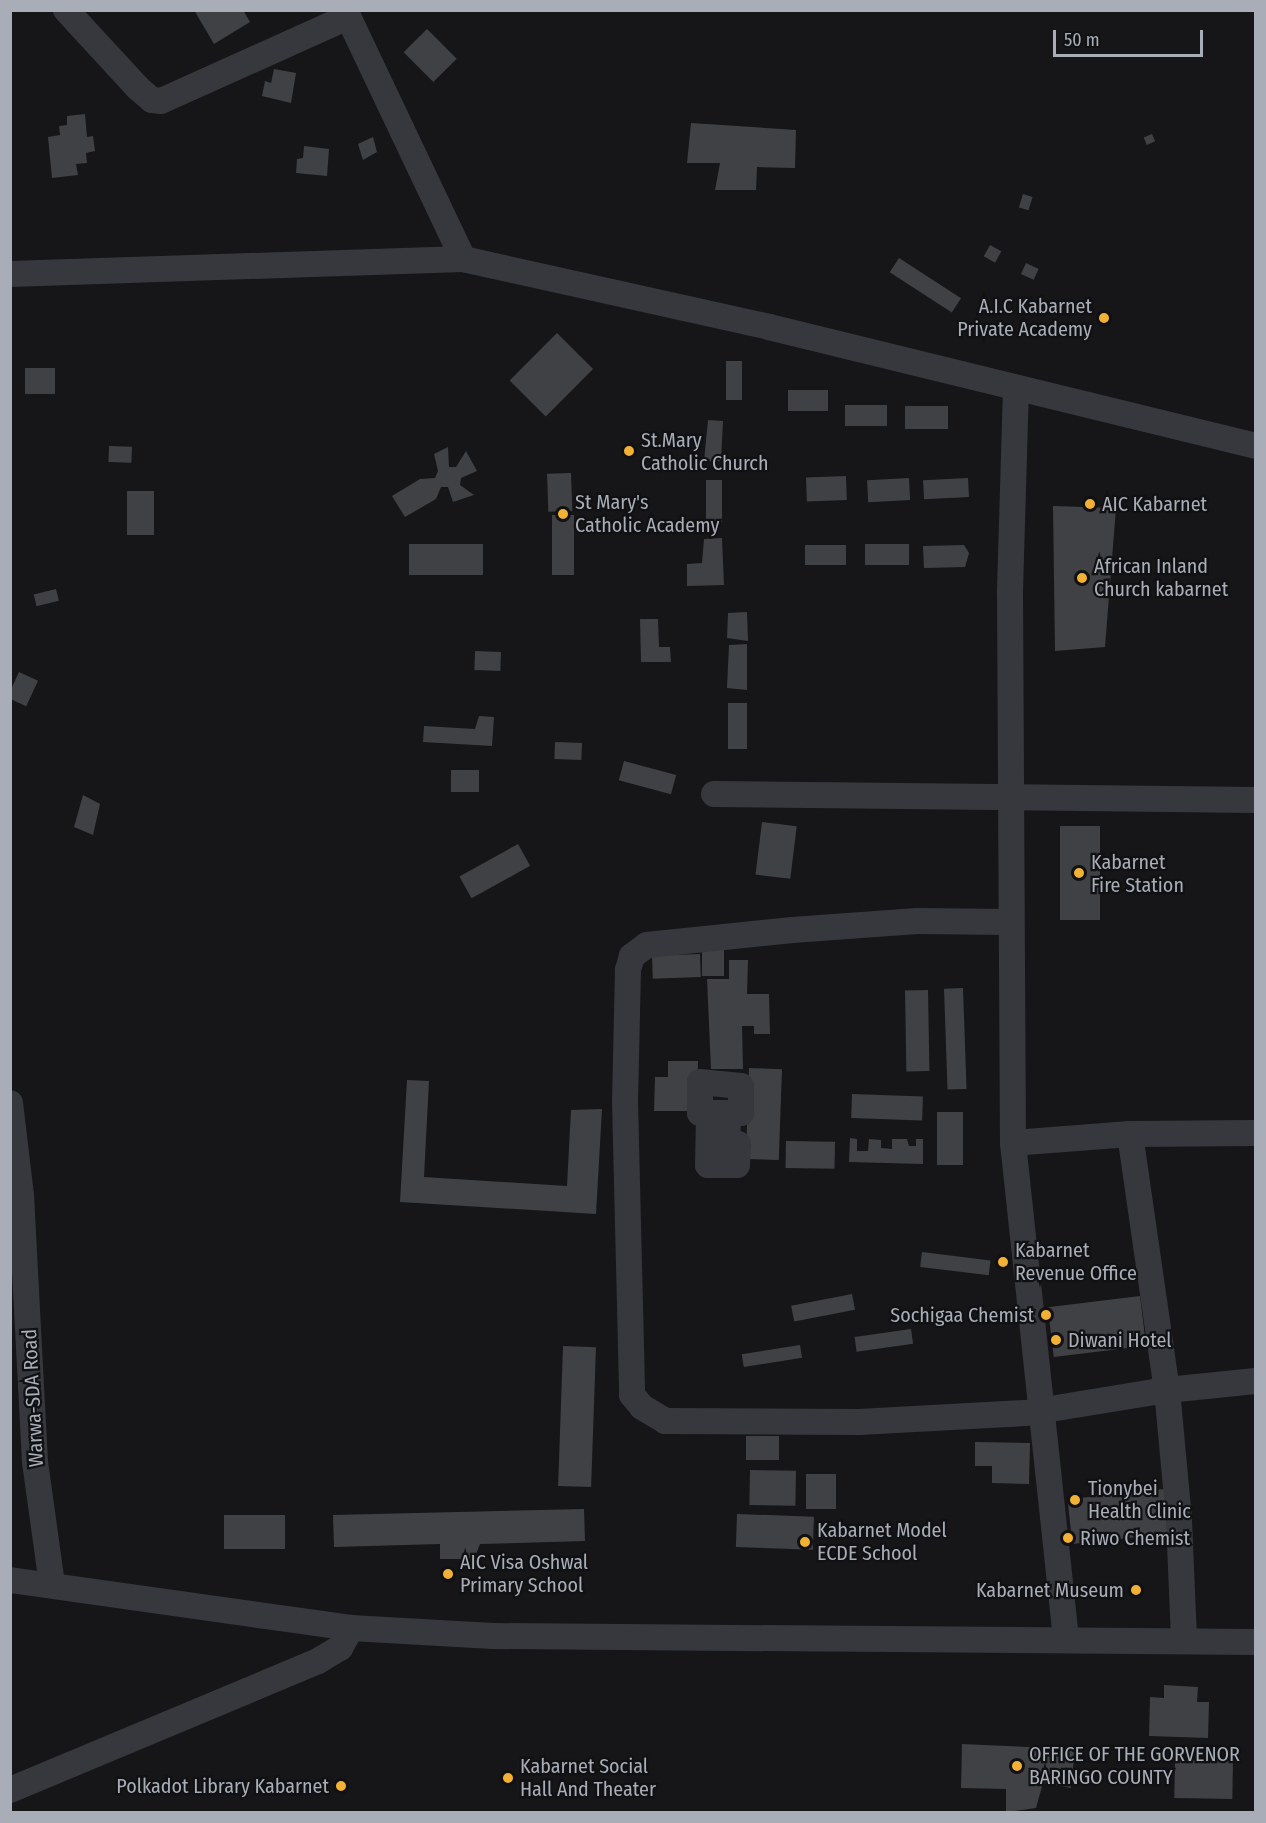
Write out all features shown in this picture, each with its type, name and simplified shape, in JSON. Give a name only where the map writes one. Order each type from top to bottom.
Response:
[{"type":"street","points":[[66,10],[138,88],[152,100],[161,101],[346,14],[464,259]]},
{"type":"street","points":[[10,274],[464,259],[589,285],[1256,446]]},
{"type":"street","points":[[1016,388],[1010,594],[1013,797],[1009,922],[1013,1143],[1066,1639]]},
{"type":"street","points":[[714,794],[1256,800]]},
{"type":"street","points":[[1009,922],[917,921],[792,930],[647,945],[632,956],[625,1101],[629,1371],[632,1395],[642,1407],[665,1421],[963,1419],[1167,1390],[1256,1381]]},
{"type":"street","name":"Warwa-SDA Road","points":[[10,1103],[21,1195],[35,1462],[52,1585]]},
{"type":"street","points":[[1013,1143],[1130,1134],[1256,1134]]},
{"type":"street","points":[[1130,1134],[1167,1390],[1179,1520],[1184,1640]]},
{"type":"street","points":[[10,1580],[351,1628],[493,1636],[1256,1642]]},
{"type":"street","points":[[10,1790],[318,1661],[340,1648],[351,1628]]},
{"type":"building","points":[[194,10],[243,10],[250,22],[214,44]]},
{"type":"building","points":[[427,29],[457,59],[433,82],[404,52]]},
{"type":"building","points":[[274,69],[296,73],[291,103],[262,96],[265,81],[271,83]]},
{"type":"building","points":[[85,114],[87,137],[93,136],[95,151],[86,153],[87,163],[76,164],[78,175],[52,178],[48,137],[60,135],[59,126],[67,125],[67,116]]},
{"type":"building","points":[[691,123],[796,130],[795,168],[757,167],[756,190],[715,190],[720,163],[687,163]]},
{"type":"building","points":[[1152,134],[1155,141],[1147,145],[1144,138]]},
{"type":"building","points":[[373,137],[377,152],[363,160],[358,144]]},
{"type":"building","points":[[304,146],[329,149],[327,176],[296,173],[297,159],[303,158]]},
{"type":"building","points":[[1023,194],[1033,197],[1028,210],[1019,207]]},
{"type":"building","points":[[990,245],[1001,251],[995,263],[984,256]]},
{"type":"building","points":[[899,258],[961,298],[952,313],[890,272]]},
{"type":"building","points":[[1026,263],[1039,269],[1034,280],[1021,274]]},
{"type":"building","points":[[557,333],[593,369],[546,416],[510,380]]},
{"type":"building","points":[[726,361],[742,361],[742,400],[726,400]]},
{"type":"building","points":[[25,368],[55,368],[55,394],[25,394]]},
{"type":"building","points":[[788,390],[828,390],[828,411],[788,411]]},
{"type":"building","points":[[845,405],[887,405],[887,426],[845,426]]},
{"type":"building","points":[[905,406],[948,406],[948,429],[905,429]]},
{"type":"building","points":[[708,420],[723,421],[721,461],[704,461]]},
{"type":"building","points":[[109,446],[132,447],[131,463],[108,462]]},
{"type":"building","points":[[448,447],[449,467],[456,467],[466,451],[477,471],[461,478],[460,485],[474,495],[453,502],[448,487],[441,487],[436,499],[405,517],[392,496],[420,479],[435,478],[438,471],[434,454]]},
{"type":"building","points":[[571,473],[572,511],[548,512],[547,474]]},
{"type":"building","points":[[846,476],[847,500],[807,501],[806,477]]},
{"type":"building","points":[[909,478],[910,500],[868,502],[867,480]]},
{"type":"building","points":[[968,478],[969,497],[924,499],[923,480]]},
{"type":"building","points":[[706,480],[722,480],[722,522],[706,522]]},
{"type":"building","points":[[127,491],[154,491],[154,535],[127,535]]},
{"type":"building","name":"African Inland Church kabarnet","points":[[1053,506],[1116,508],[1105,647],[1055,651]]},
{"type":"building","points":[[552,515],[574,515],[574,575],[552,575]]},
{"type":"building","points":[[722,538],[724,585],[687,586],[687,564],[702,563],[704,539]]},
{"type":"building","points":[[409,544],[483,544],[483,575],[409,575]]},
{"type":"building","points":[[865,544],[909,544],[909,565],[865,565]]},
{"type":"building","points":[[805,545],[846,545],[846,565],[805,565]]},
{"type":"building","points":[[964,545],[969,553],[965,567],[924,568],[923,546]]},
{"type":"building","points":[[56,589],[59,601],[37,606],[34,595]]},
{"type":"building","points":[[747,612],[748,641],[727,638],[728,613]]},
{"type":"building","points":[[640,619],[658,619],[659,647],[670,647],[671,662],[641,662]]},
{"type":"building","points":[[747,644],[747,690],[727,688],[729,645]]},
{"type":"building","points":[[475,651],[501,652],[500,671],[474,670]]},
{"type":"building","points":[[19,672],[38,681],[26,706],[10,699],[10,691]]},
{"type":"building","points":[[728,703],[747,703],[747,749],[728,749]]},
{"type":"building","points":[[479,716],[494,717],[492,746],[423,742],[424,726],[475,729]]},
{"type":"building","points":[[555,742],[582,743],[581,760],[554,759]]},
{"type":"building","points":[[624,761],[676,775],[671,794],[619,780]]},
{"type":"building","points":[[451,770],[479,770],[479,792],[451,792]]},
{"type":"building","points":[[83,795],[100,804],[93,835],[74,827]]},
{"type":"building","points":[[762,822],[797,826],[790,879],[756,875]]},
{"type":"building","name":"Kabarnet Fire Station","points":[[1060,826],[1100,826],[1100,920],[1060,920]]},
{"type":"building","points":[[518,844],[530,866],[472,898],[459,876]]},
{"type":"building","points":[[702,950],[724,950],[724,976],[702,976]]},
{"type":"building","points":[[700,954],[701,977],[653,979],[652,956]]},
{"type":"building","points":[[729,960],[748,960],[747,994],[769,994],[770,1034],[754,1034],[754,1026],[742,1026],[743,1069],[711,1069],[707,979],[729,979]]},
{"type":"building","points":[[963,988],[967,1089],[948,1090],[944,989]]},
{"type":"building","points":[[905,990],[928,990],[929,1071],[906,1071]]},
{"type":"building","points":[[668,1061],[698,1061],[697,1111],[654,1111],[655,1077],[668,1077]]},
{"type":"building","points":[[749,1068],[782,1069],[779,1160],[746,1159]]},
{"type":"building","points":[[407,1080],[429,1081],[424,1177],[567,1186],[571,1110],[602,1109],[596,1214],[400,1202]]},
{"type":"building","points":[[852,1094],[923,1096],[922,1120],[851,1118]]},
{"type":"building","points":[[937,1112],[963,1112],[963,1165],[937,1165]]},
{"type":"building","points":[[850,1138],[857,1139],[857,1151],[868,1151],[869,1139],[881,1140],[881,1148],[892,1149],[892,1139],[907,1139],[909,1146],[916,1146],[916,1139],[923,1139],[923,1164],[849,1162]]},
{"type":"building","points":[[786,1141],[835,1142],[835,1169],[786,1168]]},
{"type":"building","points":[[922,1252],[990,1260],[989,1275],[920,1267]]},
{"type":"building","points":[[852,1294],[855,1310],[794,1322],[791,1306]]},
{"type":"building","points":[[1140,1296],[1146,1346],[1054,1357],[1048,1307]]},
{"type":"building","points":[[911,1329],[913,1344],[857,1352],[855,1337]]},
{"type":"building","points":[[800,1345],[802,1358],[744,1367],[742,1354]]},
{"type":"building","points":[[563,1346],[596,1347],[591,1487],[558,1486]]},
{"type":"building","points":[[746,1436],[779,1436],[779,1460],[746,1460]]},
{"type":"building","points":[[975,1442],[1030,1443],[1029,1484],[992,1483],[992,1466],[975,1466]]},
{"type":"building","points":[[750,1470],[796,1471],[795,1506],[749,1505]]},
{"type":"building","points":[[806,1474],[836,1474],[836,1509],[806,1509]]},
{"type":"building","points":[[1164,1489],[1169,1534],[1072,1544],[1068,1499]]},
{"type":"building","points":[[584,1509],[585,1541],[480,1544],[474,1559],[440,1559],[440,1544],[334,1547],[333,1515]]},
{"type":"building","points":[[737,1514],[814,1517],[813,1550],[736,1547]]},
{"type":"building","points":[[224,1515],[285,1515],[285,1549],[224,1549]]},
{"type":"building","points":[[1164,1685],[1198,1687],[1197,1702],[1209,1702],[1208,1738],[1149,1736],[1150,1697],[1164,1698]]},
{"type":"building","name":"OFFICE OF THE GORVENOR BARINGO COUNTY","points":[[962,1744],[1075,1749],[1071,1788],[1043,1783],[1036,1808],[1006,1812],[1006,1789],[961,1788]]},
{"type":"building","points":[[1175,1760],[1233,1761],[1232,1799],[1174,1798]]},
{"type":"place","name":"A.I.C Kabarnet Private Academy","points":[[1104,318]]},
{"type":"place","name":"St.Mary Catholic Church","points":[[629,451]]},
{"type":"place","name":"AIC Kabarnet","points":[[1090,504]]},
{"type":"place","name":"St Mary's Catholic Academy","points":[[563,514]]},
{"type":"place","name":"African Inland Church kabarnet","points":[[1082,578]]},
{"type":"place","name":"Kabarnet Fire Station","points":[[1079,873]]},
{"type":"place","name":"Kabarnet Revenue Office","points":[[1003,1262]]},
{"type":"place","name":"Sochigaa Chemist","points":[[1046,1315]]},
{"type":"place","name":"Diwani Hotel","points":[[1056,1340]]},
{"type":"place","name":"Tionybei Health Clinic","points":[[1075,1500]]},
{"type":"place","name":"Riwo Chemist","points":[[1068,1538]]},
{"type":"place","name":"Kabarnet Model ECDE School","points":[[805,1542]]},
{"type":"place","name":"AIC Visa Oshwal Primary School","points":[[448,1574]]},
{"type":"place","name":"Kabarnet Museum","points":[[1136,1590]]},
{"type":"place","name":"OFFICE OF THE GORVENOR BARINGO COUNTY","points":[[1017,1766]]},
{"type":"place","name":"Kabarnet Social Hall And Theater","points":[[508,1778]]},
{"type":"place","name":"Polkadot Library Kabarnet","points":[[341,1786]]}]
